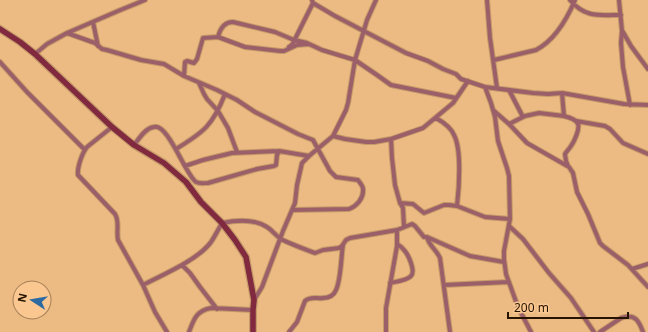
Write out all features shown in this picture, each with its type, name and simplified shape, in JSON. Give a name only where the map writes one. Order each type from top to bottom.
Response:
[{"type":"street","points":[[35,54],[47,44],[67,33],[145,0]]},
{"type":"street","points":[[254,300],[262,286],[295,203],[297,185],[302,164],[309,156],[333,136],[342,120],[348,103],[355,60],[363,31],[376,0]]},
{"type":"street","points":[[487,0],[489,31],[497,88]]},
{"type":"street","points":[[619,0],[623,67],[630,104]]},
{"type":"street","points":[[284,51],[292,45],[312,1],[335,16],[406,53],[456,74],[461,79],[485,87],[548,94],[562,93],[630,104],[648,105]]},
{"type":"street","points":[[494,60],[541,48],[558,31],[573,1],[582,11],[590,14],[620,15]]},
{"type":"street","points":[[93,22],[98,46]]},
{"type":"street","points":[[218,36],[225,24],[230,22],[275,32],[322,50],[355,60],[391,85],[456,98]]},
{"type":"street","points":[[0,29],[35,54],[112,127],[134,145],[164,163],[186,182],[201,202],[222,224],[246,257],[254,300],[253,310],[255,332]]},
{"type":"street","points":[[622,31],[648,69]]},
{"type":"street","points":[[67,33],[95,43],[102,50],[164,64],[184,76],[225,94],[255,112],[313,140],[330,171],[336,177],[358,180],[363,187],[361,199],[354,207],[349,209],[292,210]]},
{"type":"street","points":[[184,76],[185,62],[187,61],[194,63],[197,59],[203,38],[218,36],[245,47],[284,51],[297,45],[309,44]]},
{"type":"street","points":[[0,62],[27,92],[85,150]]},
{"type":"street","points":[[333,136],[345,139],[374,142],[391,139],[423,128],[453,104],[468,81]]},
{"type":"street","points":[[199,82],[207,99],[218,111],[228,128],[237,152]]},
{"type":"street","points":[[485,87],[493,110],[498,141],[509,176],[510,219],[504,251],[504,262],[508,282],[518,307],[531,332]]},
{"type":"street","points":[[510,90],[523,117]]},
{"type":"street","points":[[562,93],[564,116]]},
{"type":"street","points":[[176,149],[194,138],[210,124],[218,111],[225,94]]},
{"type":"street","points":[[493,110],[527,143],[569,167]]},
{"type":"street","points":[[509,124],[523,117],[539,113],[564,116],[572,118],[576,121],[605,126],[610,129],[623,143],[648,154]]},
{"type":"street","points":[[436,118],[451,130],[455,136],[458,148],[459,165],[457,206]]},
{"type":"street","points":[[576,121],[578,125],[577,132],[572,145],[565,154],[566,161],[573,173],[577,192],[600,243],[632,269],[648,287]]},
{"type":"street","points":[[134,145],[146,131],[154,126],[162,129],[176,149],[190,176],[201,184],[276,165],[279,151]]},
{"type":"street","points":[[112,127],[87,146],[77,171],[78,175],[117,217],[118,240],[167,332]]},
{"type":"street","points":[[391,139],[394,185],[403,208],[404,227]]},
{"type":"street","points":[[185,166],[237,152],[279,151],[309,156]]},
{"type":"street","points":[[400,203],[413,204],[424,213],[447,205],[452,205],[485,217],[510,219]]},
{"type":"street","points":[[143,285],[182,265],[195,256],[210,243],[222,224],[234,220],[254,222],[266,226],[280,239],[313,252],[337,249],[350,238],[397,230],[412,224],[424,238],[427,237],[470,256],[504,262]]},
{"type":"street","points":[[509,226],[523,239],[549,273],[571,298],[594,332]]},
{"type":"street","points":[[386,332],[386,308],[397,244],[397,230]]},
{"type":"street","points":[[427,237],[429,243],[440,258],[450,332]]},
{"type":"street","points":[[390,283],[409,278],[413,273],[413,269],[407,254],[402,247],[397,244]]},
{"type":"street","points":[[289,332],[298,322],[305,301],[311,298],[325,298],[333,294],[336,290],[343,245]]},
{"type":"street","points":[[632,269],[648,264]]},
{"type":"street","points":[[182,265],[190,273],[217,309]]},
{"type":"street","points":[[444,286],[508,282]]},
{"type":"street","points":[[189,332],[194,320],[201,312],[205,310],[211,308],[253,310]]},
{"type":"street","points":[[600,332],[621,318],[633,317],[639,321],[643,332]]}]
